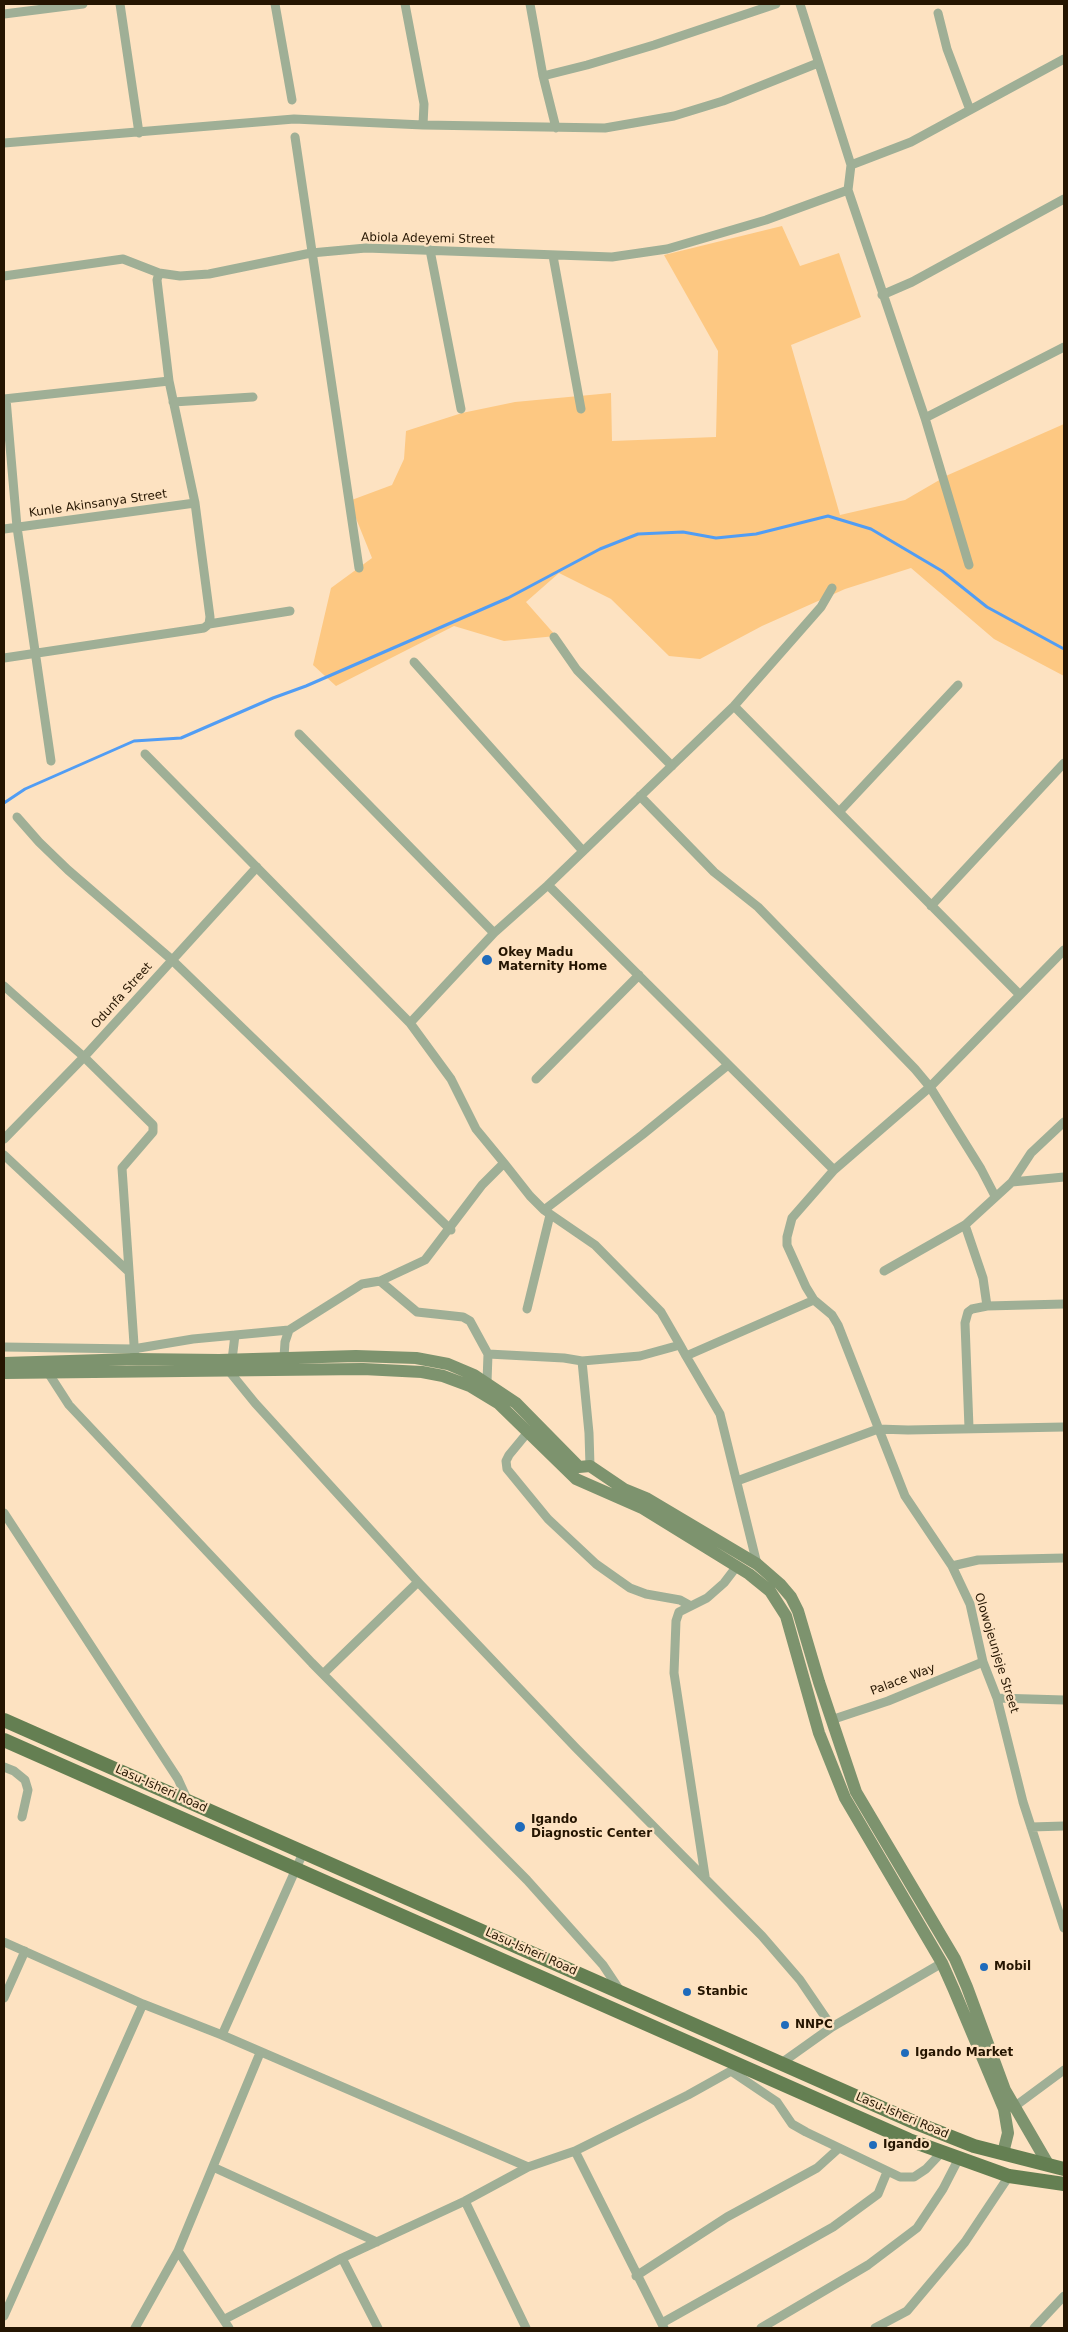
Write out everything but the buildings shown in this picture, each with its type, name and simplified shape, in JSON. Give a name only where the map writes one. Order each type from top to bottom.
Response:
[{"type":"main road","points":[[4,1363],[33,1363],[134,1354],[231,1365],[284,1357],[416,1358],[448,1364],[486,1382],[516,1403],[578,1467],[590,1466],[624,1489],[646,1498],[758,1564],[791,1596],[798,1611],[831,1720],[856,1792],[954,1959],[967,1987],[1005,2090],[1048,2164]]},
{"type":"main road","points":[[4,1373],[49,1374],[231,1365],[422,1372],[443,1376],[486,1394],[510,1413],[576,1479],[642,1508],[737,1566],[770,1591],[786,1616],[819,1733],[844,1798],[942,1963],[1004,2109],[1008,2133],[1003,2153]]},
{"type":"main road","name":"Lasu-Isheri Road","points":[[4,1720],[916,2123],[974,2146],[1064,2169]]},
{"type":"main road","name":"Lasu-Isheri Road","points":[[4,1740],[297,1868],[734,2067],[909,2140],[1009,2176],[1064,2184]]},
{"type":"street","points":[[4,14],[83,4]]},
{"type":"street","points":[[120,4],[139,133]]},
{"type":"street","points":[[275,4],[292,100]]},
{"type":"street","points":[[406,4],[424,104],[423,125]]},
{"type":"street","points":[[530,4],[543,76],[556,128]]},
{"type":"street","points":[[543,76],[587,66],[776,4]]},
{"type":"street","points":[[800,4],[851,165],[848,190],[925,418],[969,565]]},
{"type":"street","points":[[938,13],[947,49],[970,110]]},
{"type":"street","points":[[851,165],[911,142],[1064,59]]},
{"type":"street","points":[[4,143],[294,119],[423,125],[605,128],[674,116],[723,101],[818,63]]},
{"type":"street","points":[[295,137],[359,568]]},
{"type":"street","name":"Abiola Adeyemi Street","points":[[4,276],[123,259],[159,272],[180,276],[209,274],[311,254],[366,248],[612,257],[667,249],[766,220],[848,190]]},
{"type":"street","points":[[882,295],[912,282],[1064,199]]},
{"type":"street","points":[[430,250],[461,410]]},
{"type":"street","points":[[553,256],[581,409]]},
{"type":"street","points":[[159,272],[157,280],[169,381],[195,503],[210,617],[209,624]]},
{"type":"street","points":[[925,418],[1064,347]]},
{"type":"street","points":[[52,762],[16,527],[5,399],[169,381]]},
{"type":"street","points":[[173,402],[253,397]]},
{"type":"street","name":"Kunle Akinsanya Street","points":[[4,529],[195,503]]},
{"type":"street","points":[[410,1023],[494,933],[548,885],[734,706],[821,606],[832,588]]},
{"type":"street","points":[[4,658],[36,655],[204,628],[209,624],[290,611]]},
{"type":"street","points":[[554,637],[577,670],[672,766]]},
{"type":"street","points":[[414,662],[583,851]]},
{"type":"street","points":[[840,811],[958,685]]},
{"type":"street","points":[[734,706],[1019,994]]},
{"type":"street","points":[[300,734],[494,933]]},
{"type":"street","points":[[145,754],[410,1023],[451,1079],[476,1128],[530,1196],[547,1212],[595,1245],[661,1312],[720,1414],[758,1564]]},
{"type":"street","points":[[931,906],[1064,763]]},
{"type":"street","points":[[640,796],[714,872],[758,907],[930,1087],[981,1169],[995,1196]]},
{"type":"street","points":[[17,817],[68,870],[172,959],[451,1230]]},
{"type":"street","name":"Odunfa Street","points":[[4,1139],[84,1058],[172,959],[257,868]]},
{"type":"street","points":[[548,885],[834,1170]]},
{"type":"street","points":[[686,1356],[768,1318],[814,1300],[788,1245],[787,1237],[792,1218],[834,1170],[930,1087],[1064,950]]},
{"type":"street","points":[[536,1079],[639,974]]},
{"type":"street","points":[[4,986],[84,1058],[153,1125],[153,1132],[122,1168],[134,1354]]},
{"type":"street","points":[[527,1309],[547,1212],[728,1065]]},
{"type":"street","points":[[884,1271],[965,1225],[1012,1182],[1032,1153],[1064,1122]]},
{"type":"street","points":[[4,1155],[128,1271]]},
{"type":"street","points":[[4,1347],[34,1347],[134,1354],[193,1339],[289,1330],[362,1284],[380,1281],[419,1265],[451,1230],[482,1185],[504,1163]]},
{"type":"street","points":[[1012,1182],[1064,1177]]},
{"type":"street","points":[[965,1225],[982,1278],[987,1306]]},
{"type":"street","points":[[380,1281],[417,1312],[463,1317],[470,1321],[488,1354],[486,1382]]},
{"type":"street","name":"Olowojeunjeje Street","points":[[814,1300],[832,1315],[838,1325],[904,1496],[952,1566],[970,1604],[982,1662],[997,1698],[1031,1827],[1064,1928]]},
{"type":"street","points":[[969,1428],[966,1320],[972,1309],[987,1306],[1064,1304]]},
{"type":"street","points":[[284,1357],[285,1342],[289,1330]]},
{"type":"street","points":[[235,1335],[231,1365],[268,1417],[418,1582],[673,1848],[705,1876],[800,1980],[832,2026]]},
{"type":"street","points":[[488,1354],[564,1358],[582,1361],[640,1356],[680,1346]]},
{"type":"street","points":[[33,1363],[34,1347]]},
{"type":"street","points":[[582,1361],[589,1432],[590,1466]]},
{"type":"street","points":[[49,1374],[69,1405],[323,1674],[527,1880],[603,1965],[622,1992]]},
{"type":"street","points":[[737,1481],[878,1428],[908,1430],[1064,1427]]},
{"type":"street","points":[[528,1432],[509,1455],[506,1461],[507,1469],[548,1520],[596,1564],[630,1588],[646,1594],[680,1600],[689,1605]]},
{"type":"street","points":[[4,1513],[178,1779],[188,1801]]},
{"type":"street","points":[[952,1566],[978,1560],[1064,1558]]},
{"type":"street","points":[[705,1876],[674,1673],[676,1620],[679,1612],[689,1605],[707,1598],[724,1583],[737,1566]]},
{"type":"street","points":[[323,1674],[418,1582]]},
{"type":"street","name":"Palace Way","points":[[831,1720],[888,1701],[982,1662]]},
{"type":"street","points":[[997,1698],[1064,1700]]},
{"type":"street","points":[[4,1767],[14,1771],[25,1780],[28,1790],[22,1816]]},
{"type":"street","points":[[1031,1827],[1064,1826]]},
{"type":"street","points":[[222,2035],[303,1853]]},
{"type":"street","points":[[4,1942],[143,2004],[222,2035],[528,2167]]},
{"type":"street","points":[[4,1998],[25,1951]]},
{"type":"street","points":[[780,2064],[832,2026],[942,1963]]},
{"type":"street","points":[[4,2316],[143,2004]]},
{"type":"street","points":[[135,2328],[178,2251],[260,2053]]},
{"type":"street","points":[[225,2319],[342,2258],[465,2201],[528,2167],[575,2151],[688,2095],[734,2067],[777,2102],[792,2124],[838,2149],[900,2178],[914,2177],[926,2169],[942,2152]]},
{"type":"street","points":[[1014,2107],[1064,2070]]},
{"type":"street","points":[[636,2276],[727,2217],[817,2168],[838,2149]]},
{"type":"street","points":[[575,2151],[636,2276],[663,2326],[833,2227],[878,2194],[887,2172]]},
{"type":"street","points":[[761,2328],[868,2265],[917,2228],[943,2189],[959,2158]]},
{"type":"street","points":[[213,2167],[377,2242]]},
{"type":"street","points":[[875,2328],[907,2311],[965,2242],[1009,2176]]},
{"type":"street","points":[[465,2201],[526,2328]]},
{"type":"street","points":[[178,2251],[225,2319],[229,2328]]},
{"type":"street","points":[[342,2258],[378,2328]]},
{"type":"street","points":[[1034,2328],[1064,2296]]},
{"type":"shaded area","points":[[782,226],[800,266],[839,253],[861,317],[791,345],[840,515],[905,500],[948,475],[1064,424],[1064,676],[994,639],[911,568],[845,589],[762,626],[700,659],[669,656],[611,599],[559,573],[526,602],[556,636],[504,641],[454,626],[336,686],[313,665],[331,588],[372,558],[349,501],[392,485],[404,459],[406,431],[462,413],[515,402],[611,393],[612,441],[716,437],[718,351],[664,255]]},
{"type":"waterway","points":[[4,803],[25,789],[134,741],[181,738],[273,698],[306,686],[508,598],[600,549],[638,534],[683,532],[716,538],[756,534],[828,516],[871,529],[942,571],[987,607],[1064,649]]},
{"type":"place","name":"Okey Madu Maternity Home","points":[[487,960]]},
{"type":"place","name":"Igando Diagnostic Center","points":[[520,1827]]},
{"type":"place","name":"Mobil","points":[[984,1967]]},
{"type":"place","name":"Stanbic","points":[[687,1992]]},
{"type":"place","name":"NNPC","points":[[785,2025]]},
{"type":"place","name":"Igando Market","points":[[905,2053]]},
{"type":"place","name":"Igando","points":[[873,2145]]}]
